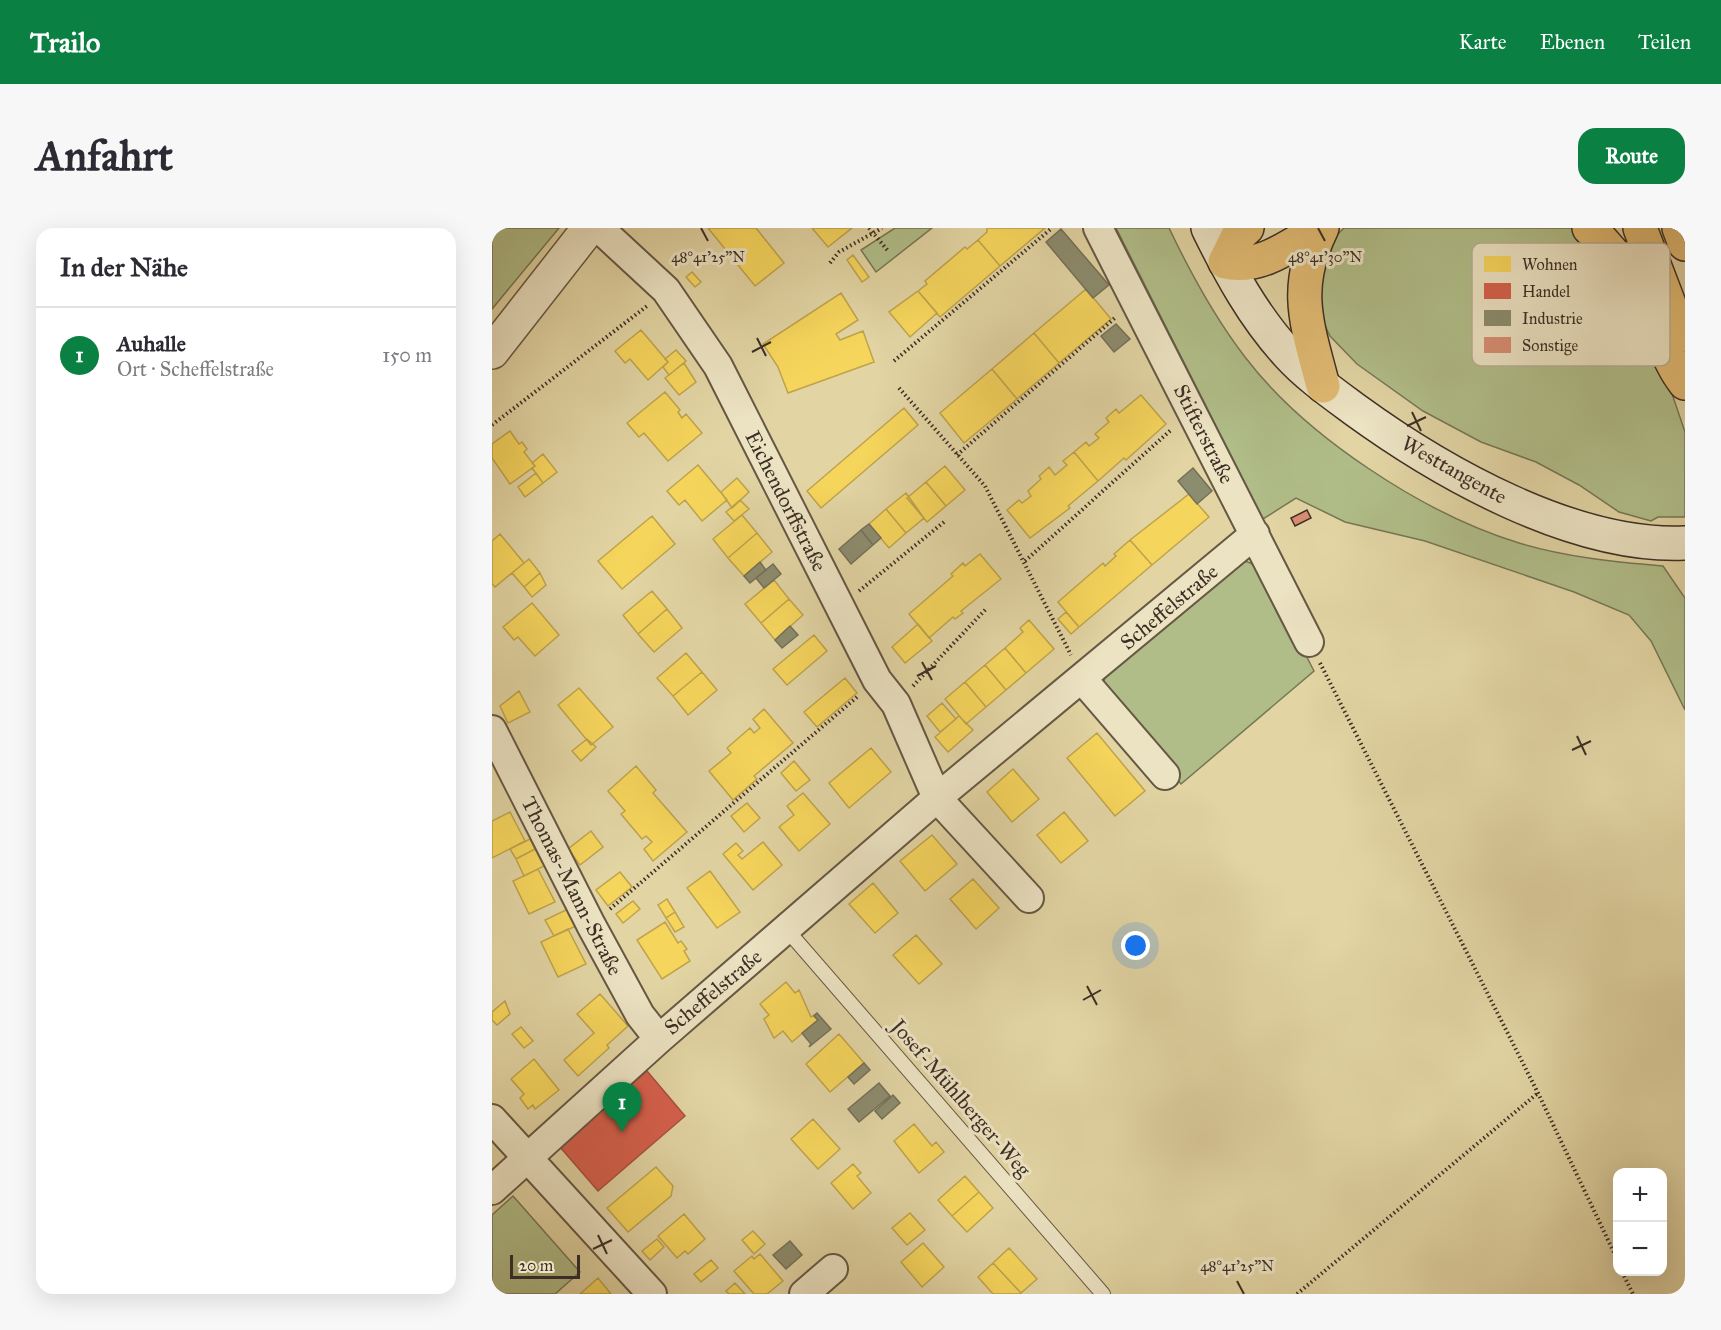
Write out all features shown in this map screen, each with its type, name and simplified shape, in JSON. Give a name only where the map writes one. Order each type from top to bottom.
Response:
[{"type":"highway","points":[[1247,228],[1238,236],[1225,262],[1252,264],[1321,228]]},
{"type":"highway","points":[[1321,228],[1308,258],[1303,294],[1306,322],[1323,386]]},
{"type":"highway","points":[[1589,228],[1602,243]]},
{"type":"highway","points":[[1640,228],[1646,243]]},
{"type":"highway","points":[[1679,228],[1685,244]]},
{"type":"highway","points":[[1670,306],[1685,345]]},
{"type":"highway","points":[[1670,359],[1685,383]]},
{"type":"main road","points":[[492,352],[589,228]]},
{"type":"main road","name":"Westtangente","points":[[1208,228],[1260,321],[1290,356],[1323,386],[1392,437],[1509,501],[1563,524],[1609,536],[1677,543]]},
{"type":"street","name":"Eichendorffstraße","points":[[599,228],[666,290],[718,366],[877,680],[896,704],[938,798]]},
{"type":"street","name":"Stifterstraße","points":[[1098,228],[1256,534],[1309,642]]},
{"type":"street","name":"Scheffelstraße","points":[[492,1190],[659,1039],[938,798],[1083,680],[1256,534]]},
{"type":"street","points":[[1083,680],[1165,776]]},
{"type":"street","name":"Thomas-Mann-Straße","points":[[492,730],[591,925],[640,1015],[659,1039]]},
{"type":"street","points":[[938,798],[1029,898]]},
{"type":"street","points":[[492,1119],[652,1294]]},
{"type":"street","points":[[804,1294],[833,1269]]},
{"type":"lane","name":"Josef-Mühlberger-Weg","points":[[787,930],[1103,1294]]},
{"type":"path","points":[[869,228],[889,252]]},
{"type":"path","points":[[830,263],[839,252],[882,228]]},
{"type":"path","points":[[894,361],[1052,228]]},
{"type":"path","points":[[492,425],[666,290]]},
{"type":"path","points":[[957,455],[1135,301]]},
{"type":"path","points":[[899,388],[986,486],[1083,680]]},
{"type":"path","points":[[1025,561],[1193,411]]},
{"type":"path","points":[[840,606],[944,522]]},
{"type":"path","points":[[896,704],[986,609]]},
{"type":"path","points":[[1309,642],[1538,1093],[1613,1252]]},
{"type":"path","points":[[591,925],[877,680]]},
{"type":"path","points":[[1297,1294],[1538,1093]]},
{"type":"path","points":[[1624,1276],[1633,1294]]},
{"type":"green space","points":[[492,228],[559,228],[492,309]]},
{"type":"green space","points":[[895,228],[932,228],[876,272],[861,250]]},
{"type":"green space","points":[[1116,228],[1169,228],[1194,278],[1223,327],[1270,386],[1333,443],[1406,492],[1482,530],[1536,548],[1608,561],[1663,566],[1685,598],[1685,710],[1651,641],[1629,615],[1574,592],[1425,541],[1345,522],[1296,498],[1263,519]]},
{"type":"green space","points":[[1344,228],[1571,228],[1588,243],[1472,243],[1472,366],[1662,366],[1685,432],[1685,517],[1658,517],[1651,521],[1619,512],[1579,485],[1536,462],[1481,442],[1423,411],[1357,364],[1330,336],[1317,309],[1316,278],[1329,243]]},
{"type":"green space","points":[[1237,561],[1248,562],[1261,568],[1314,671],[1181,784],[1103,690],[1105,675]]},
{"type":"green space","points":[[513,1196],[580,1272],[555,1294],[492,1294],[492,1215]]},
{"type":"building: Wohnen","points":[[708,228],[756,228],[784,263],[755,286]]},
{"type":"building: Wohnen","points":[[812,228],[852,228],[828,247]]},
{"type":"building: Wohnen","points":[[987,228],[1045,228],[1000,266],[978,240],[987,232]]},
{"type":"building: Wohnen","points":[[978,240],[1000,266],[940,317],[918,291],[927,284],[925,281],[965,247],[967,249]]},
{"type":"building: Wohnen","points":[[853,255],[869,277],[862,282],[847,260]]},
{"type":"building: Wohnen","points":[[692,272],[701,282],[695,287],[686,277]]},
{"type":"building: Wohnen","points":[[1086,289],[1111,319],[1059,363],[1034,333]]},
{"type":"building: Wohnen","points":[[918,291],[937,313],[910,337],[889,312]]},
{"type":"building: Wohnen","points":[[841,293],[858,320],[836,334],[840,340],[863,331],[874,362],[788,393],[778,367],[763,344]]},
{"type":"building: Wohnen","points":[[641,330],[668,362],[648,380],[630,359],[625,363],[615,351]]},
{"type":"building: Wohnen","points":[[1034,333],[1059,363],[1017,399],[992,369]]},
{"type":"building: Wohnen","points":[[676,350],[686,361],[669,375],[663,367],[668,362],[665,359]]},
{"type":"building: Wohnen","points":[[684,363],[696,382],[679,395],[665,378]]},
{"type":"building: Wohnen","points":[[992,369],[1017,399],[964,443],[940,413]]},
{"type":"building: Wohnen","points":[[665,392],[680,410],[678,412],[682,418],[686,414],[702,433],[668,461],[644,433],[639,437],[627,423]]},
{"type":"building: Wohnen","points":[[1141,395],[1166,424],[1126,460],[1124,458],[1098,481],[1074,452],[1086,442],[1089,446],[1099,438],[1095,434],[1109,422],[1106,418],[1116,409],[1119,413]]},
{"type":"building: Wohnen","points":[[904,408],[918,425],[821,508],[807,491]]},
{"type":"building: Wohnen","points":[[510,431],[519,444],[522,442],[527,449],[524,452],[535,466],[510,484],[492,458],[492,444]]},
{"type":"building: Wohnen","points":[[1074,452],[1098,481],[1068,506],[1070,508],[1030,538],[1007,510],[1019,500],[1022,503],[1031,496],[1028,491],[1041,479],[1039,476],[1049,467],[1055,475],[1067,465],[1063,461]]},
{"type":"building: Wohnen","points":[[543,454],[557,472],[543,483],[532,468],[535,466],[532,463]]},
{"type":"building: Wohnen","points":[[698,465],[727,500],[702,521],[685,500],[679,505],[667,491]]},
{"type":"building: Wohnen","points":[[945,466],[965,490],[946,506],[926,482]]},
{"type":"building: Wohnen","points":[[536,473],[543,483],[525,497],[518,487]]},
{"type":"building: Wohnen","points":[[737,478],[749,492],[732,508],[721,492]]},
{"type":"building: Wohnen","points":[[926,482],[946,506],[927,522],[907,498]]},
{"type":"building: Wohnen","points":[[906,493],[924,518],[906,533],[886,509]]},
{"type":"building: Wohnen","points":[[1189,494],[1209,517],[1152,565],[1130,540]]},
{"type":"building: Wohnen","points":[[740,500],[749,509],[734,521],[726,512]]},
{"type":"building: Wohnen","points":[[886,509],[906,533],[889,548],[869,524]]},
{"type":"building: Wohnen","points":[[742,515],[757,533],[728,558],[713,539]]},
{"type":"building: Wohnen","points":[[652,516],[675,544],[622,589],[598,561]]},
{"type":"building: Wohnen","points":[[757,533],[772,552],[744,576],[728,558]]},
{"type":"building: Wohnen","points":[[500,534],[524,563],[495,587],[492,584],[492,541]]},
{"type":"building: Wohnen","points":[[1130,540],[1152,565],[1079,627],[1058,602],[1103,563],[1105,566],[1116,556],[1114,554]]},
{"type":"building: Wohnen","points":[[980,554],[1001,579],[961,611],[963,613],[955,619],[953,617],[929,638],[909,614],[953,576],[951,574],[963,563],[965,566]]},
{"type":"building: Wohnen","points":[[529,559],[540,573],[524,587],[512,573]]},
{"type":"building: Wohnen","points":[[540,573],[546,585],[532,597],[524,587]]},
{"type":"building: Wohnen","points":[[774,580],[789,599],[761,623],[745,604]]},
{"type":"building: Wohnen","points":[[652,591],[667,609],[638,634],[623,615]]},
{"type":"building: Wohnen","points":[[789,599],[803,615],[775,640],[761,623]]},
{"type":"building: Wohnen","points":[[532,603],[559,635],[535,656],[518,637],[514,640],[503,627]]},
{"type":"building: Wohnen","points":[[667,609],[682,628],[654,652],[638,634]]},
{"type":"building: Wohnen","points":[[1066,612],[1079,627],[1071,634],[1058,619]]},
{"type":"building: Wohnen","points":[[1029,620],[1054,649],[1026,673],[1005,648],[1023,632],[1020,628]]},
{"type":"building: Wohnen","points":[[918,624],[932,641],[905,663],[892,647]]},
{"type":"building: Wohnen","points":[[814,635],[827,651],[787,685],[773,669]]},
{"type":"building: Wohnen","points":[[1005,648],[1026,673],[1006,690],[985,665]]},
{"type":"building: Wohnen","points":[[686,653],[702,672],[673,696],[657,678]]},
{"type":"building: Wohnen","points":[[985,665],[1006,690],[986,707],[965,682]]},
{"type":"building: Wohnen","points":[[702,672],[717,690],[688,715],[673,696]]},
{"type":"building: Wohnen","points":[[845,678],[857,693],[817,727],[804,712]]},
{"type":"building: Wohnen","points":[[965,682],[986,707],[966,724],[945,699]]},
{"type":"building: Wohnen","points":[[579,688],[613,727],[591,745],[558,705]]},
{"type":"building: Wohnen","points":[[519,691],[530,712],[508,723],[500,706]]},
{"type":"building: Wohnen","points":[[942,703],[956,719],[940,732],[927,716]]},
{"type":"building: Wohnen","points":[[764,709],[793,743],[754,776],[757,779],[733,800],[709,771],[731,753],[727,748],[750,728],[754,733],[760,728],[753,719]]},
{"type":"building: Wohnen","points":[[959,716],[973,730],[948,752],[935,737]]},
{"type":"building: Wohnen","points":[[1097,733],[1145,791],[1115,816],[1067,758]]},
{"type":"building: Wohnen","points":[[587,739],[596,747],[581,761],[572,751]]},
{"type":"building: Wohnen","points":[[871,748],[891,772],[849,808],[829,783]]},
{"type":"building: Wohnen","points":[[794,761],[810,780],[796,791],[781,773]]},
{"type":"building: Wohnen","points":[[636,766],[656,790],[653,793],[687,832],[653,861],[644,849],[652,842],[646,836],[642,839],[621,814],[625,811],[608,791]]},
{"type":"building: Wohnen","points":[[1013,769],[1039,799],[1012,822],[987,792]]},
{"type":"building: Wohnen","points":[[803,793],[830,824],[799,851],[779,827],[794,815],[787,806]]},
{"type":"building: Wohnen","points":[[747,803],[760,818],[744,832],[731,816]]},
{"type":"building: Wohnen","points":[[510,812],[525,841],[492,858],[492,821]]},
{"type":"building: Wohnen","points":[[1064,812],[1088,841],[1061,863],[1037,835]]},
{"type":"building: Wohnen","points":[[591,831],[603,847],[580,865],[568,849]]},
{"type":"building: Wohnen","points":[[932,835],[957,864],[925,891],[900,861]]},
{"type":"building: Wohnen","points":[[530,839],[535,849],[516,859],[510,849]]},
{"type":"building: Wohnen","points":[[763,842],[782,865],[753,890],[723,854],[736,843],[743,851],[738,855],[742,859]]},
{"type":"building: Wohnen","points":[[535,849],[544,866],[524,876],[516,859]]},
{"type":"building: Wohnen","points":[[538,869],[555,902],[529,914],[513,881]]},
{"type":"building: Wohnen","points":[[710,871],[740,912],[717,928],[687,888]]},
{"type":"building: Wohnen","points":[[620,872],[632,887],[608,906],[596,890]]},
{"type":"building: Wohnen","points":[[973,879],[999,908],[976,929],[950,899]]},
{"type":"building: Wohnen","points":[[873,883],[898,913],[875,933],[849,904]]},
{"type":"building: Wohnen","points":[[667,899],[675,912],[666,918],[658,905]]},
{"type":"building: Wohnen","points":[[633,901],[640,909],[623,923],[616,914]]},
{"type":"building: Wohnen","points":[[568,909],[576,926],[554,936],[545,920]]},
{"type":"building: Wohnen","points":[[675,912],[684,927],[675,932],[666,918]]},
{"type":"building: Wohnen","points":[[665,922],[678,943],[681,941],[687,949],[684,951],[690,961],[662,979],[637,940]]},
{"type":"building: Wohnen","points":[[568,929],[586,964],[558,977],[541,942]]},
{"type":"building: Wohnen","points":[[916,935],[942,964],[919,984],[893,955]]},
{"type":"building: Wohnen","points":[[786,982],[795,993],[799,990],[811,1017],[817,1013],[814,1016],[818,1020],[792,1042],[783,1031],[774,1038],[764,1019],[769,1015],[760,1004]]},
{"type":"building: Wohnen","points":[[600,994],[628,1026],[607,1045],[609,1048],[578,1076],[564,1060],[594,1033],[577,1014]]},
{"type":"building: Wohnen","points":[[505,1001],[510,1014],[497,1025],[492,1020],[492,1012]]},
{"type":"building: Wohnen","points":[[521,1027],[533,1041],[524,1048],[512,1034]]},
{"type":"building: Wohnen","points":[[839,1034],[864,1063],[830,1092],[806,1064]]},
{"type":"building: Wohnen","points":[[534,1059],[559,1090],[535,1109],[533,1105],[528,1109],[520,1098],[524,1094],[511,1079]]},
{"type":"building: Wohnen","points":[[813,1119],[840,1149],[818,1169],[791,1139]]},
{"type":"building: Wohnen","points":[[914,1124],[932,1146],[936,1142],[944,1152],[919,1173],[894,1141]]},
{"type":"building: Wohnen","points":[[853,1164],[861,1173],[857,1176],[871,1193],[853,1209],[831,1183]]},
{"type":"building: Wohnen","points":[[656,1167],[673,1186],[671,1196],[628,1232],[607,1208]]},
{"type":"building: Wohnen","points":[[965,1176],[979,1192],[952,1216],[938,1200]]},
{"type":"building: Wohnen","points":[[979,1192],[993,1208],[967,1232],[952,1216]]},
{"type":"building: Wohnen","points":[[910,1213],[925,1230],[907,1245],[892,1228]]},
{"type":"building: Wohnen","points":[[684,1214],[705,1239],[688,1254],[685,1251],[677,1258],[658,1236]]},
{"type":"building: Wohnen","points":[[753,1231],[765,1244],[754,1254],[742,1240]]},
{"type":"building: Wohnen","points":[[657,1239],[664,1247],[650,1260],[642,1251]]},
{"type":"building: Wohnen","points":[[923,1243],[944,1267],[922,1287],[901,1262]]},
{"type":"building: Wohnen","points":[[1009,1248],[1037,1279],[1021,1293],[993,1263]]},
{"type":"building: Wohnen","points":[[760,1254],[783,1281],[767,1294],[754,1294],[734,1271],[752,1256],[754,1259]]},
{"type":"building: Wohnen","points":[[711,1260],[718,1268],[701,1282],[694,1274]]},
{"type":"building: Wohnen","points":[[993,1263],[1020,1294],[993,1294],[978,1277]]},
{"type":"building: Wohnen","points":[[598,1278],[611,1294],[580,1294]]},
{"type":"building: Wohnen","points":[[735,1283],[745,1294],[729,1294],[726,1291]]},
{"type":"building: Handel","points":[[647,1071],[685,1116],[598,1191],[560,1147]]},
{"type":"building: Industrie","points":[[1061,229],[1109,285],[1093,298],[1046,242]]},
{"type":"building: Industrie","points":[[1116,324],[1130,339],[1114,352],[1101,336]]},
{"type":"building: Industrie","points":[[1193,468],[1212,491],[1197,504],[1178,481]]},
{"type":"building: Industrie","points":[[869,524],[881,538],[873,545],[861,530]]},
{"type":"building: Industrie","points":[[861,530],[873,545],[851,564],[839,549]]},
{"type":"building: Industrie","points":[[760,562],[766,570],[750,583],[744,576]]},
{"type":"building: Industrie","points":[[773,564],[781,574],[764,588],[756,578]]},
{"type":"building: Industrie","points":[[790,626],[798,635],[782,648],[775,640]]},
{"type":"building: Industrie","points":[[817,1013],[831,1029],[809,1047],[811,1044],[802,1033],[818,1020],[814,1016]]},
{"type":"building: Industrie","points":[[864,1063],[870,1070],[854,1084],[848,1077]]},
{"type":"building: Industrie","points":[[879,1083],[890,1096],[859,1122],[848,1109]]},
{"type":"building: Industrie","points":[[893,1095],[900,1103],[882,1119],[875,1111]]},
{"type":"building: Industrie","points":[[790,1241],[802,1255],[786,1269],[773,1255]]},
{"type":"building: Sonstige","points":[[1307,510],[1311,518],[1295,526],[1291,518]]},
{"type":"place","name":"Auhalle","points":[[622,1132]]}]
